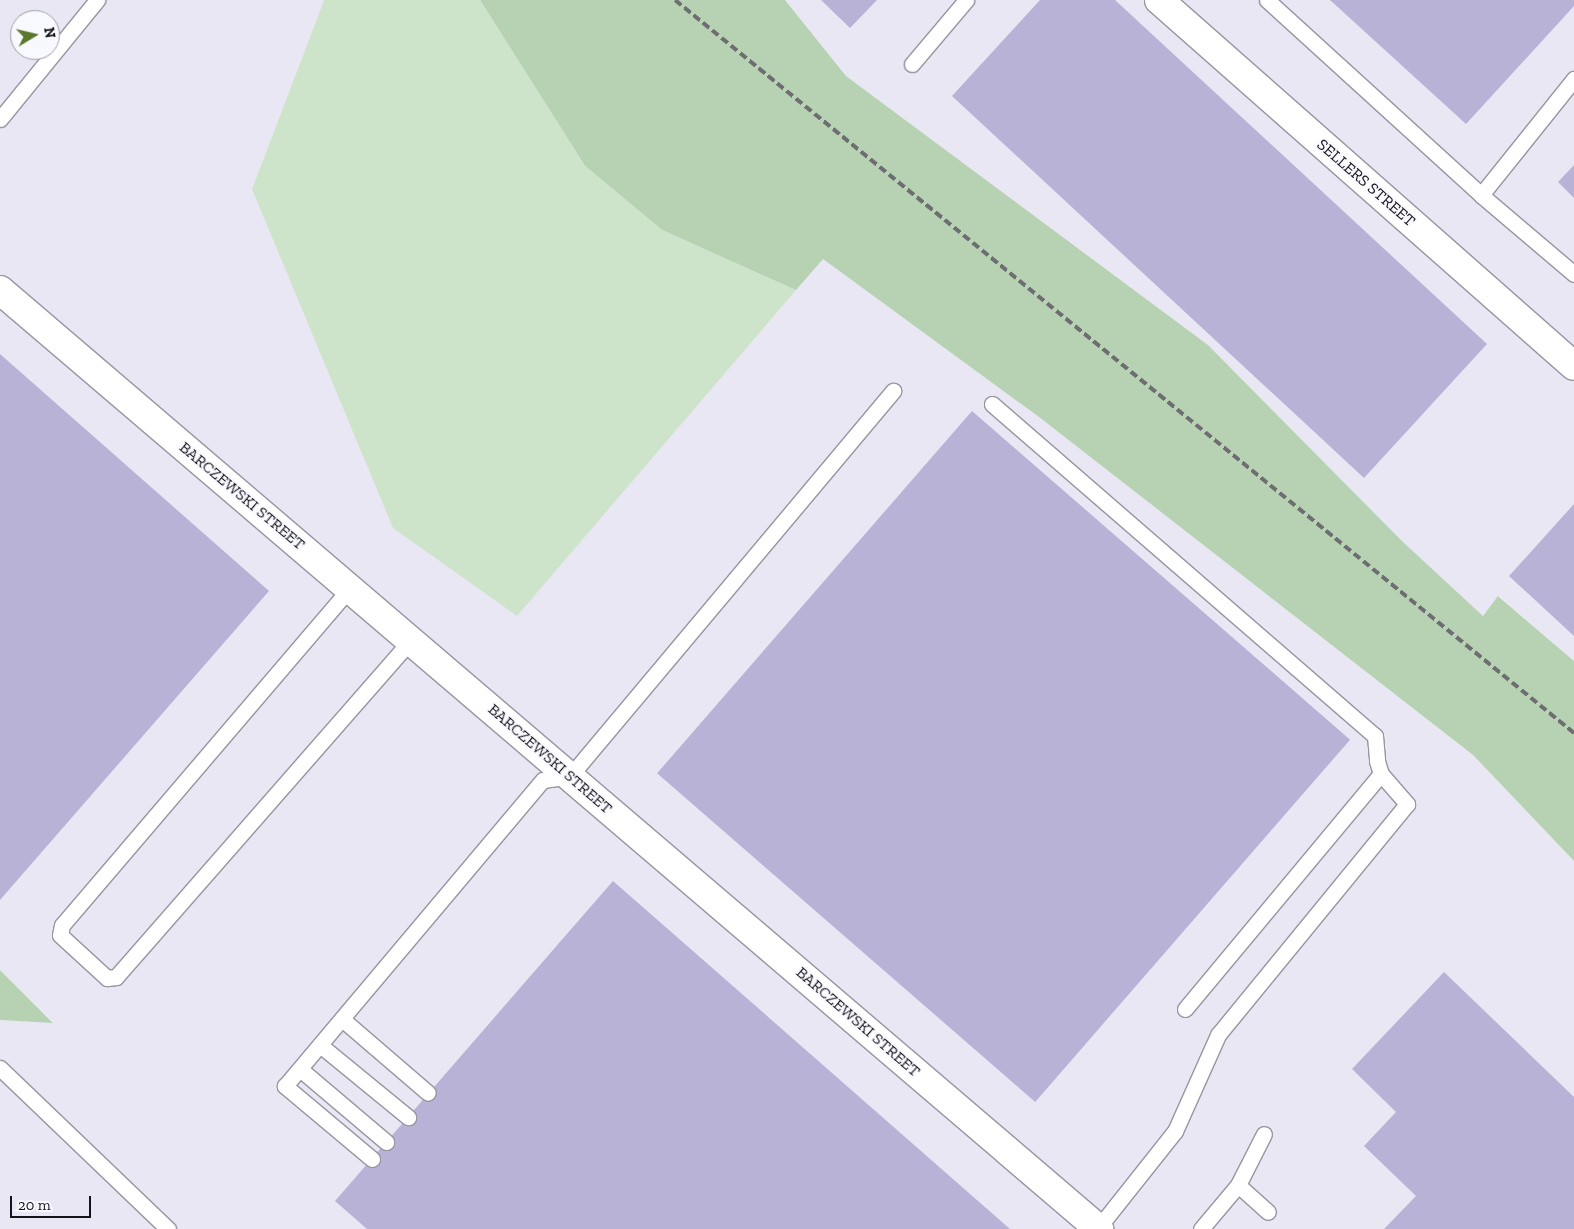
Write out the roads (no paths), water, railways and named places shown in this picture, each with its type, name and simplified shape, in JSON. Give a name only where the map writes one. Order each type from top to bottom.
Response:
[{"type":"street","name":"SELLERS STREET","points":[[1159,0],[1574,366]]},
{"type":"street","name":"BARCZEWSKI STREET","points":[[0,290],[1099,1229]]},
{"type":"lane","points":[[0,119],[97,0]]},
{"type":"lane","points":[[912,64],[966,0]]},
{"type":"lane","points":[[1267,0],[1481,195],[1574,274]]},
{"type":"lane","points":[[1481,195],[1574,79]]},
{"type":"lane","points":[[372,1159],[285,1086],[543,780],[570,776],[893,391]]},
{"type":"lane","points":[[992,404],[1375,736],[1377,761],[1382,774],[1407,804],[1218,1035],[1175,1131],[1099,1229]]},
{"type":"lane","points":[[350,588],[62,924],[60,934],[107,978],[116,976],[411,640]]},
{"type":"lane","points":[[1186,1009],[1382,774]]},
{"type":"lane","points":[[342,1019],[428,1093]]},
{"type":"lane","points":[[320,1045],[408,1117]]},
{"type":"lane","points":[[0,1068],[168,1229]]},
{"type":"lane","points":[[300,1069],[386,1142]]},
{"type":"lane","points":[[1201,1229],[1238,1185],[1264,1134]]},
{"type":"lane","points":[[1238,1185],[1268,1212]]},
{"type":"railway","points":[[675,0],[1574,733]]}]
